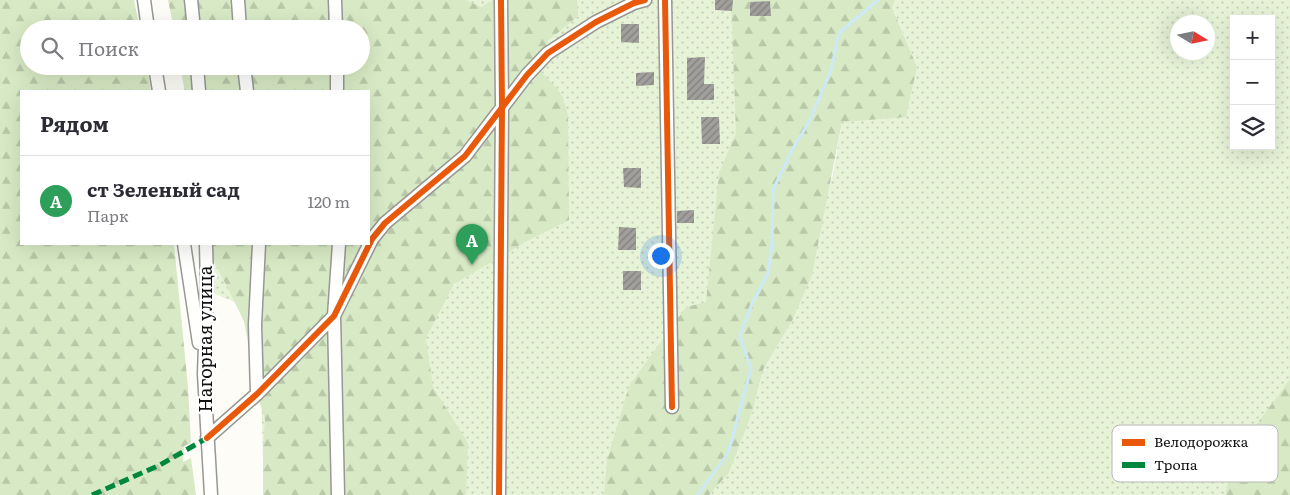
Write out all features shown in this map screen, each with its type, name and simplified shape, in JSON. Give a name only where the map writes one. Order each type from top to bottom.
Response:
[{"type":"street","points":[[144,0],[147,20]]},
{"type":"street","points":[[191,0],[193,20]]},
{"type":"street","points":[[238,0],[239,20]]},
{"type":"street","points":[[336,0],[336,20]]},
{"type":"street","points":[[499,495],[501,0]]},
{"type":"street","points":[[370,243],[385,223],[465,156],[527,75],[548,54],[596,22],[634,3],[645,0]]},
{"type":"street","points":[[665,0],[672,407]]},
{"type":"street","points":[[156,75],[159,90]]},
{"type":"street","points":[[198,75],[200,90]]},
{"type":"street","points":[[245,75],[247,90]]},
{"type":"street","points":[[337,75],[337,90]]},
{"type":"street","points":[[184,245],[204,374]]},
{"type":"street","name":"Нагорная улица","points":[[206,245],[207,287],[204,374],[211,495]]},
{"type":"street","points":[[257,394],[255,325],[258,245]]},
{"type":"street","points":[[338,495],[334,316],[339,245]]},
{"type":"street","points":[[207,438],[257,394],[334,316],[369,245]]},
{"type":"green space","points":[[0,0],[134,0],[138,20],[20,20],[20,75],[148,75],[151,90],[20,90],[20,245],[174,245],[188,387],[191,443],[184,446],[183,462],[191,458],[196,495],[0,495]]},
{"type":"green space","points":[[168,0],[466,0],[481,7],[493,0],[577,0],[578,16],[548,41],[539,70],[557,88],[563,98],[568,115],[569,220],[527,241],[454,284],[426,338],[433,387],[468,443],[466,495],[263,495],[265,420],[258,397],[244,321],[207,245],[370,245],[370,90],[184,90],[182,75],[370,75],[370,20],[172,20]]},
{"type":"green space","points":[[199,0],[804,0],[727,287],[638,495],[264,495],[259,312],[215,294],[212,245],[370,245],[370,90],[364,75],[370,75],[370,20],[311,20]]},
{"type":"green space","points":[[731,0],[895,0],[892,7],[917,67],[906,117],[842,122],[812,275],[792,321],[763,370],[752,413],[729,473],[709,495],[604,495],[607,460],[629,386],[686,307],[706,302],[719,173],[736,133]]},
{"type":"green space","points":[[895,0],[1290,0],[1290,379],[1257,425],[1112,425],[1112,482],[1228,482],[1225,495],[709,495],[729,473],[752,413],[763,370],[792,321],[833,174],[842,122],[917,67],[892,6]]},
{"type":"green space","points":[[1290,379],[1290,495],[1225,495],[1228,482],[1278,482],[1278,425],[1256,425]]},
{"type":"building","points":[[715,0],[733,0],[732,11],[715,10]]},
{"type":"building","points":[[770,1],[771,16],[750,16],[750,2]]},
{"type":"building","points":[[621,24],[639,24],[639,43],[621,42]]},
{"type":"building","points":[[705,57],[704,84],[714,84],[714,100],[687,100],[687,58]]},
{"type":"building","points":[[654,72],[654,85],[636,86],[636,73]]},
{"type":"building","points":[[701,117],[719,117],[720,144],[702,144]]},
{"type":"building","points":[[623,168],[641,168],[641,188],[624,187]]},
{"type":"building","points":[[694,210],[694,223],[677,223],[677,211]]},
{"type":"building","points":[[619,227],[636,228],[636,250],[618,250]]},
{"type":"building","points":[[623,271],[641,271],[641,290],[623,290]]},
{"type":"waterway","points":[[698,495],[728,453],[751,369],[740,336],[751,306],[768,273],[772,245],[773,190],[792,150],[809,122],[831,70],[839,33],[878,0]]},
{"type":"marked path","points":[[92,495],[160,465],[207,438]]},
{"type":"cycle path","points":[[499,495],[501,0]]},
{"type":"cycle path","points":[[370,243],[385,223],[465,156],[527,75],[548,53],[596,22],[634,3],[645,0]]},
{"type":"cycle path","points":[[665,0],[672,407]]},
{"type":"cycle path","points":[[207,438],[257,394],[334,316],[369,245]]},
{"type":"place","name":"ст Зеленый сад","points":[[472,265]]}]
